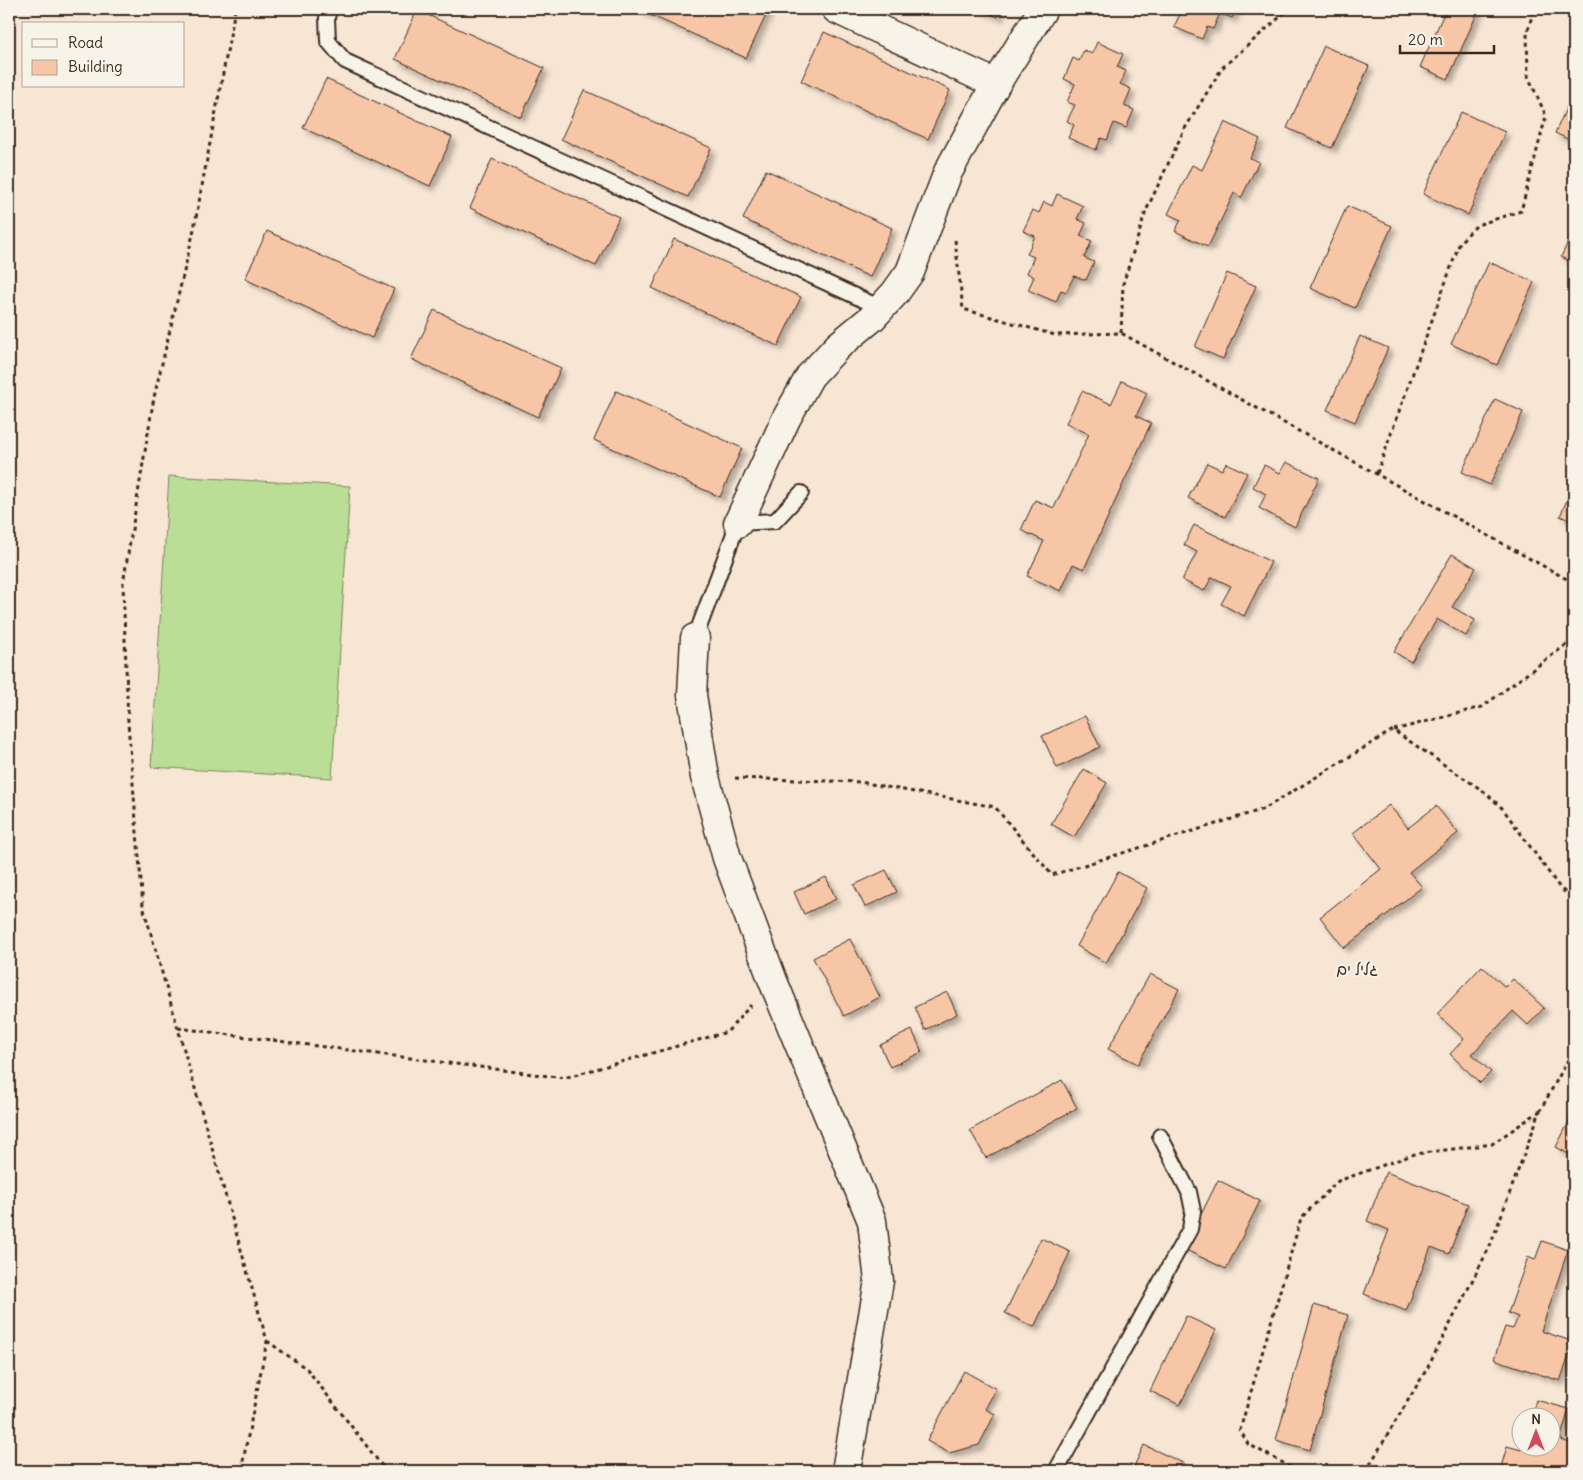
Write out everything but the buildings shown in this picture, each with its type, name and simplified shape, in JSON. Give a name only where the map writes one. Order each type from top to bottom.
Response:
[{"type":"street","points":[[836,9],[996,84]]},
{"type":"street","points":[[738,524],[786,419],[810,376],[838,346],[872,318],[895,293],[910,272],[948,172],[996,84],[1043,9]]},
{"type":"street","points":[[696,638],[692,695],[705,777],[727,858],[774,981],[872,1221],[879,1281],[846,1471]]},
{"type":"lane","points":[[329,9],[327,18],[328,41],[345,61],[881,308]]},
{"type":"lane","points":[[696,638],[738,524],[775,521],[800,493]]},
{"type":"lane","points":[[1056,1471],[1190,1229],[1193,1210],[1189,1192],[1160,1136]]},
{"type":"path","points":[[235,9],[193,234],[154,398],[124,584],[128,724],[142,906],[267,1341],[241,1471]]},
{"type":"path","points":[[1121,333],[1123,284],[1146,211],[1184,130],[1222,68],[1289,9]]},
{"type":"path","points":[[1377,474],[1460,242],[1477,225],[1521,211],[1546,116],[1528,76],[1527,33],[1534,9]]},
{"type":"path","points":[[954,231],[963,309],[1055,335],[1121,333],[1574,583]]},
{"type":"path","points":[[705,777],[860,782],[995,807],[1052,874],[1264,810],[1393,730],[1482,707],[1574,639]]},
{"type":"path","points":[[1393,730],[1486,793],[1503,810],[1560,888],[1574,900]]},
{"type":"path","points":[[178,1028],[564,1078],[726,1032],[774,981]]},
{"type":"path","points":[[1366,1471],[1428,1367],[1490,1246],[1540,1111],[1574,1049]]},
{"type":"path","points":[[1298,1471],[1248,1444],[1240,1430],[1301,1218],[1338,1181],[1415,1154],[1492,1144],[1540,1111]]},
{"type":"path","points":[[267,1341],[307,1369],[386,1471]]},
{"type":"green space","points":[[169,476],[350,486],[332,778],[151,767]]},
{"type":"district","name":"גליל ים","points":[[1357,969]]}]
